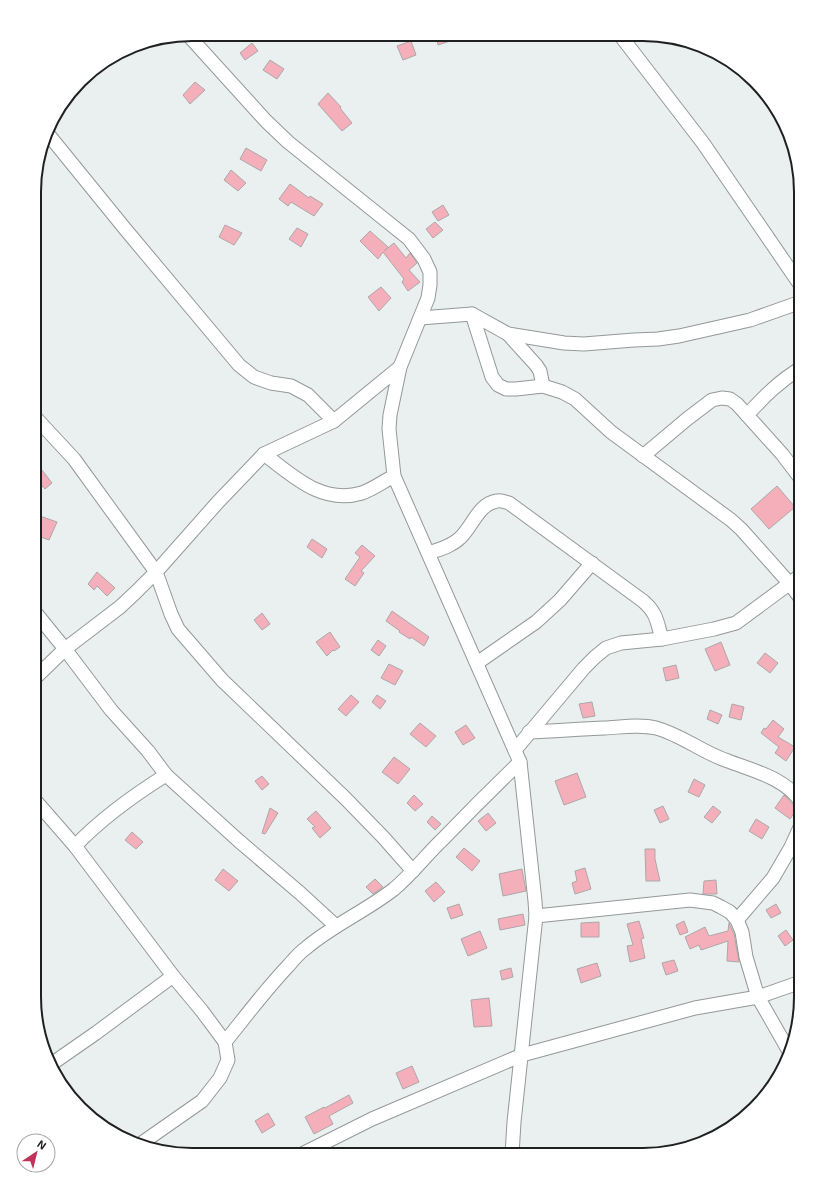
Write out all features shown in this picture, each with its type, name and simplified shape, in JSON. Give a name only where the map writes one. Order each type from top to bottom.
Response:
[{"type":"street","points":[[193,41],[266,121],[288,142],[409,240],[424,259],[430,272],[428,298],[400,367],[390,415],[389,429],[394,476],[520,762],[536,916],[512,1148]]},
{"type":"street","points":[[625,41],[703,143],[794,276]]},
{"type":"street","points":[[51,137],[239,365],[254,377],[271,383],[291,386],[308,395],[334,420]]},
{"type":"street","points":[[508,334],[564,343],[584,344],[658,339],[679,336],[750,320],[794,304]]},
{"type":"street","points":[[420,318],[472,314],[508,334],[536,365],[540,371],[543,386]]},
{"type":"street","points":[[472,314],[492,377],[498,385],[506,389],[516,390],[543,386],[562,392],[574,399],[611,432],[731,520],[741,529],[794,589]]},
{"type":"street","points":[[41,671],[65,649],[120,607],[156,572],[218,502],[264,454],[334,420],[400,367]]},
{"type":"street","points":[[747,415],[770,390],[794,372]]},
{"type":"street","points":[[644,456],[687,419],[712,400],[722,398],[730,399],[737,404],[782,454],[794,470]]},
{"type":"street","points":[[41,423],[74,459],[156,572],[178,629],[222,680],[345,798],[383,837],[413,871]]},
{"type":"street","points":[[264,454],[305,485],[326,494],[347,496],[362,492],[394,476]]},
{"type":"street","points":[[429,553],[453,544],[461,538],[480,511],[488,504],[498,500],[509,503],[628,589],[651,608],[655,615],[662,638]]},
{"type":"street","points":[[477,663],[536,622],[560,600],[592,563]]},
{"type":"street","points":[[515,750],[584,668],[606,648],[621,643],[714,629],[736,623],[794,581]]},
{"type":"street","points":[[41,619],[111,710],[148,751],[166,775],[336,926]]},
{"type":"street","points":[[529,732],[638,726],[656,728],[680,736],[704,751],[725,760],[766,775],[794,793]]},
{"type":"street","points":[[225,1042],[275,980],[305,948],[394,888],[413,871],[520,762]]},
{"type":"street","points":[[76,846],[93,829],[128,800],[166,775]]},
{"type":"street","points":[[41,807],[76,846],[173,976],[225,1042],[228,1060],[220,1078],[202,1101],[145,1141]]},
{"type":"street","points":[[737,920],[773,878],[794,840]]},
{"type":"street","points":[[536,916],[690,900],[713,903],[721,907],[730,912],[737,920],[742,932],[746,956],[758,997],[786,1046]]},
{"type":"street","points":[[55,1061],[173,976]]},
{"type":"street","points":[[314,1148],[372,1119],[522,1055],[695,1008],[758,997],[794,984]]},
{"type":"building","points":[[411,41],[416,55],[403,60],[397,46]]},
{"type":"building","points":[[437,41],[450,41],[438,45]]},
{"type":"building","points":[[252,43],[258,51],[245,60],[240,53]]},
{"type":"building","points":[[270,60],[284,69],[277,79],[263,70]]},
{"type":"building","points":[[195,82],[205,90],[190,104],[183,95]]},
{"type":"building","points":[[328,93],[341,107],[340,108],[352,123],[342,131],[318,104]]},
{"type":"building","points":[[246,148],[267,160],[261,171],[240,159]]},
{"type":"building","points":[[231,170],[246,183],[238,191],[224,180]]},
{"type":"building","points":[[290,184],[309,198],[310,196],[323,204],[314,216],[291,202],[288,206],[279,199]]},
{"type":"building","points":[[443,205],[449,215],[438,221],[432,212]]},
{"type":"building","points":[[435,222],[443,230],[433,238],[426,229]]},
{"type":"building","points":[[225,225],[242,233],[234,245],[219,237]]},
{"type":"building","points":[[297,228],[308,234],[301,247],[289,239]]},
{"type":"building","points":[[370,231],[388,247],[384,251],[394,243],[406,258],[410,253],[417,263],[409,270],[420,282],[408,291],[402,282],[404,279],[383,252],[378,259],[360,241]]},
{"type":"building","points":[[381,287],[391,298],[379,311],[368,297]]},
{"type":"building","points":[[42,470],[52,483],[45,489],[41,485]]},
{"type":"building","points":[[777,486],[794,506],[794,508],[769,529],[751,509]]},
{"type":"building","points":[[41,516],[57,522],[49,540],[41,537]]},
{"type":"building","points":[[312,539],[327,549],[322,558],[307,547]]},
{"type":"building","points":[[362,545],[375,556],[361,571],[364,573],[355,586],[345,579],[360,557],[355,553]]},
{"type":"building","points":[[97,572],[115,588],[107,596],[97,586],[94,590],[88,584]]},
{"type":"building","points":[[392,611],[429,637],[424,646],[411,637],[410,639],[399,632],[400,631],[386,621]]},
{"type":"building","points":[[262,613],[270,624],[262,630],[254,620]]},
{"type":"building","points":[[330,632],[340,647],[334,651],[333,650],[327,656],[316,642]]},
{"type":"building","points":[[378,640],[386,646],[379,656],[371,650]]},
{"type":"building","points":[[721,642],[730,665],[715,671],[705,649]]},
{"type":"building","points":[[765,653],[778,663],[770,673],[757,663]]},
{"type":"building","points":[[389,664],[403,671],[395,685],[381,678]]},
{"type":"building","points":[[676,665],[679,678],[666,681],[663,668]]},
{"type":"building","points":[[351,695],[359,702],[346,716],[338,709]]},
{"type":"building","points":[[377,695],[386,701],[380,709],[372,702]]},
{"type":"building","points":[[592,702],[595,716],[583,718],[579,704]]},
{"type":"building","points":[[732,704],[744,707],[741,720],[729,717]]},
{"type":"building","points":[[710,710],[722,715],[718,724],[707,719]]},
{"type":"building","points":[[773,720],[784,729],[778,737],[794,746],[786,761],[775,753],[779,747],[761,733],[764,728],[766,729]]},
{"type":"building","points":[[420,723],[436,736],[426,747],[410,734]]},
{"type":"building","points":[[466,725],[475,738],[463,745],[455,732]]},
{"type":"building","points":[[394,757],[410,769],[398,784],[382,772]]},
{"type":"building","points":[[577,773],[586,797],[564,805],[555,781]]},
{"type":"building","points":[[262,776],[269,784],[262,790],[255,781]]},
{"type":"building","points":[[694,779],[705,785],[699,797],[688,792]]},
{"type":"building","points":[[414,795],[423,804],[415,811],[407,803]]},
{"type":"building","points":[[784,795],[794,806],[794,813],[790,819],[775,808]]},
{"type":"building","points":[[663,806],[669,819],[660,823],[654,810]]},
{"type":"building","points":[[713,806],[721,812],[712,823],[704,817]]},
{"type":"building","points":[[270,808],[278,813],[265,834],[262,833]]},
{"type":"building","points":[[316,811],[331,828],[320,838],[312,828],[315,827],[307,819]]},
{"type":"building","points":[[488,813],[496,823],[486,831],[478,821]]},
{"type":"building","points":[[432,816],[441,824],[435,830],[427,822]]},
{"type":"building","points":[[756,819],[769,827],[762,839],[749,831]]},
{"type":"building","points":[[132,832],[143,842],[136,849],[125,840]]},
{"type":"building","points":[[464,848],[480,861],[472,871],[456,857]]},
{"type":"building","points":[[645,849],[655,849],[655,859],[660,881],[646,881]]},
{"type":"building","points":[[585,868],[591,889],[575,894],[572,883],[577,881],[575,871]]},
{"type":"building","points":[[223,869],[238,881],[229,891],[215,880]]},
{"type":"building","points":[[522,869],[526,891],[503,896],[499,874]]},
{"type":"building","points":[[375,879],[383,887],[373,894],[366,887]]},
{"type":"building","points":[[716,880],[717,894],[703,894],[704,881]]},
{"type":"building","points":[[436,882],[445,892],[434,902],[425,891]]},
{"type":"building","points":[[459,904],[463,915],[451,919],[447,908]]},
{"type":"building","points":[[776,904],[781,913],[771,918],[766,910]]},
{"type":"building","points":[[523,914],[525,925],[500,930],[498,919]]},
{"type":"building","points":[[639,921],[644,938],[641,939],[645,958],[630,962],[627,946],[633,945],[627,924]]},
{"type":"building","points":[[684,921],[688,932],[680,935],[676,925]]},
{"type":"building","points":[[599,922],[599,937],[581,937],[581,923]]},
{"type":"building","points":[[729,923],[734,934],[739,962],[727,961],[728,941],[701,950],[699,945],[690,949],[685,937],[705,927],[709,936],[728,931]]},
{"type":"building","points":[[786,930],[793,940],[785,946],[778,936]]},
{"type":"building","points":[[480,931],[487,948],[468,956],[461,939]]},
{"type":"building","points":[[674,960],[678,971],[666,975],[662,963]]},
{"type":"building","points":[[597,963],[601,976],[581,983],[577,969]]},
{"type":"building","points":[[511,968],[513,977],[502,980],[500,971]]},
{"type":"building","points":[[489,998],[492,1026],[474,1027],[471,1000]]},
{"type":"building","points":[[412,1066],[419,1082],[403,1089],[396,1073]]},
{"type":"building","points":[[349,1095],[353,1103],[329,1116],[333,1124],[314,1134],[305,1117]]},
{"type":"building","points":[[268,1113],[275,1125],[262,1133],[255,1121]]}]
